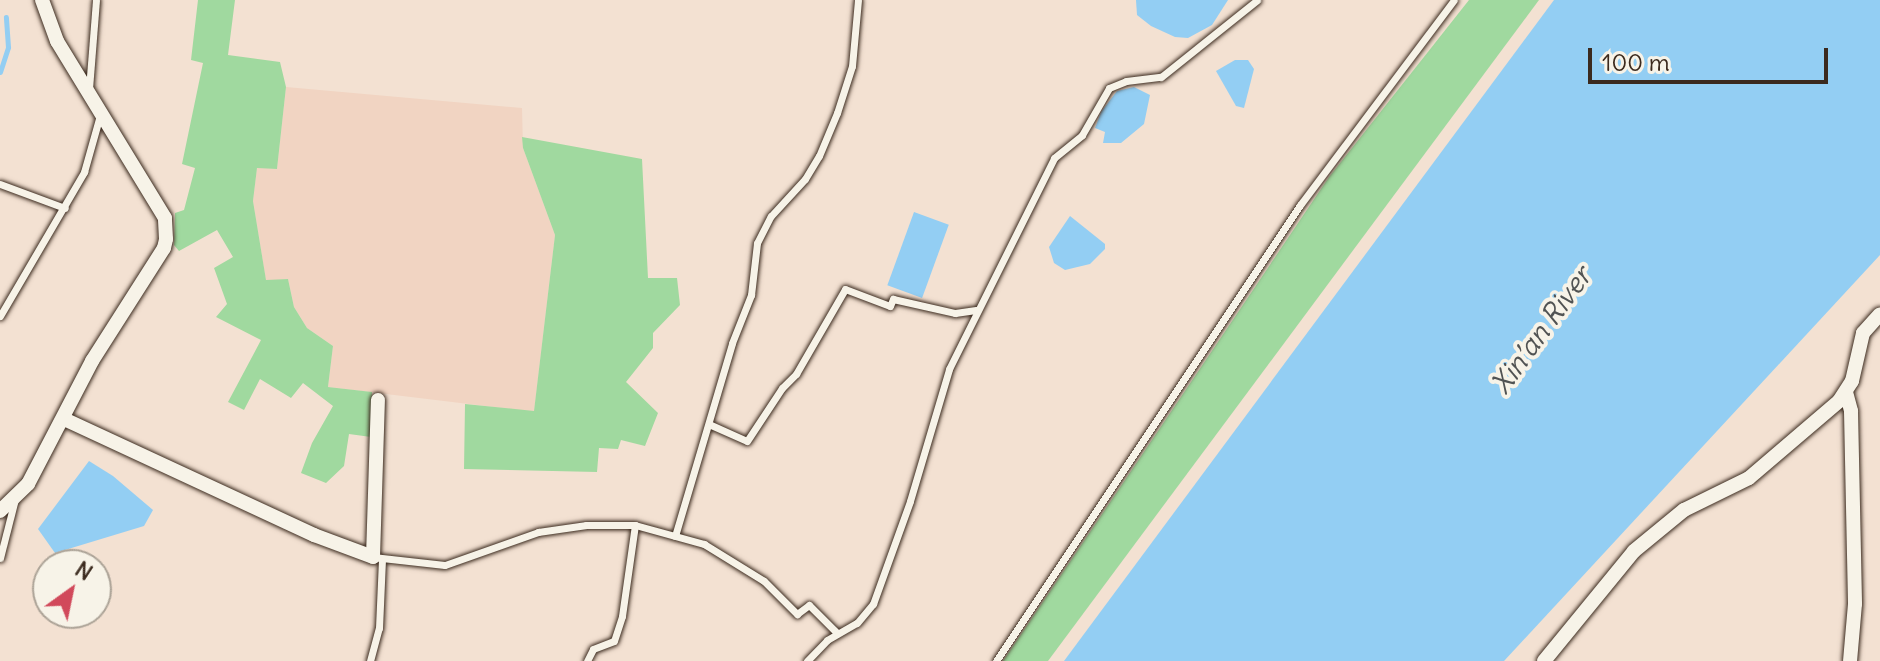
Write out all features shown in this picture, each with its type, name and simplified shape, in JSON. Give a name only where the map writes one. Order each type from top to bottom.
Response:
[{"type":"street","points":[[0,511],[28,484],[92,361],[164,248],[166,239],[165,218],[57,41],[42,0]]},
{"type":"street","points":[[1850,661],[1855,604],[1851,411],[1846,392],[1863,333],[1880,314]]},
{"type":"street","points":[[1544,661],[1634,551],[1684,510],[1749,478],[1846,392]]},
{"type":"street","points":[[64,419],[314,535],[378,558],[378,400]]},
{"type":"lane","points":[[88,93],[96,0]]},
{"type":"lane","points":[[675,536],[711,425],[732,343],[751,295],[757,243],[771,216],[805,179],[819,156],[837,113],[852,66],[858,0]]},
{"type":"lane","points":[[807,661],[837,633],[857,623],[873,604],[910,501],[949,369],[1054,158],[1082,135],[1105,92],[1126,81],[1161,77],[1257,0]]},
{"type":"lane","points":[[996,661],[1300,205],[1454,0]]},
{"type":"lane","points":[[0,316],[84,172],[101,113]]},
{"type":"lane","points":[[0,184],[65,208]]},
{"type":"lane","points":[[711,425],[747,441],[782,388],[796,374],[845,289],[890,306],[893,299],[955,313],[976,310]]},
{"type":"lane","points":[[0,558],[15,499]]},
{"type":"lane","points":[[370,661],[379,628],[378,558],[445,565],[538,532],[586,525],[635,525],[704,544],[764,581],[797,614],[809,605],[837,633]]},
{"type":"lane","points":[[587,661],[593,649],[614,641],[622,616],[635,525]]},
{"type":"shaded area","points":[[286,87],[522,108],[523,148],[555,235],[534,412],[328,387],[333,346],[307,328],[294,307],[288,279],[266,281],[253,201],[257,167],[277,169]]},
{"type":"green space","points":[[198,0],[235,0],[228,55],[280,62],[286,87],[277,169],[257,168],[253,201],[266,280],[288,279],[294,307],[307,328],[333,346],[328,387],[372,392],[371,437],[349,434],[344,466],[326,483],[301,473],[312,443],[333,406],[303,383],[291,398],[260,379],[244,410],[228,402],[261,340],[216,317],[227,304],[214,268],[233,257],[217,230],[179,251],[174,245],[175,213],[184,210],[195,168],[182,164],[203,63],[191,60]]},
{"type":"green space","points":[[1469,0],[1539,0],[1048,661],[1003,661],[1329,177]]},
{"type":"green space","points":[[522,137],[642,159],[648,278],[677,278],[680,305],[653,333],[653,348],[626,382],[658,413],[645,446],[621,440],[618,449],[599,448],[597,472],[464,469],[465,404],[534,411],[555,235],[523,148]]},
{"type":"water","points":[[1136,0],[1228,0],[1212,25],[1188,38],[1175,37],[1151,26],[1137,15]]},
{"type":"water","name":"Xin’an River","points":[[1554,0],[1880,0],[1880,255],[1504,661],[1064,661]]},
{"type":"water","points":[[1235,60],[1248,60],[1254,69],[1244,108],[1236,106],[1216,71]]},
{"type":"water","points":[[1134,87],[1150,95],[1144,124],[1121,143],[1103,143],[1105,132],[1095,128],[1101,112],[1117,91]]},
{"type":"water","points":[[914,212],[949,225],[922,298],[887,285]]},
{"type":"water","points":[[1070,216],[1105,244],[1105,249],[1090,264],[1065,270],[1054,263],[1049,247]]},
{"type":"water","points":[[89,461],[113,476],[153,510],[144,526],[68,549],[52,549],[38,529]]},
{"type":"waterway","points":[[0,72],[8,47],[6,17]]}]
